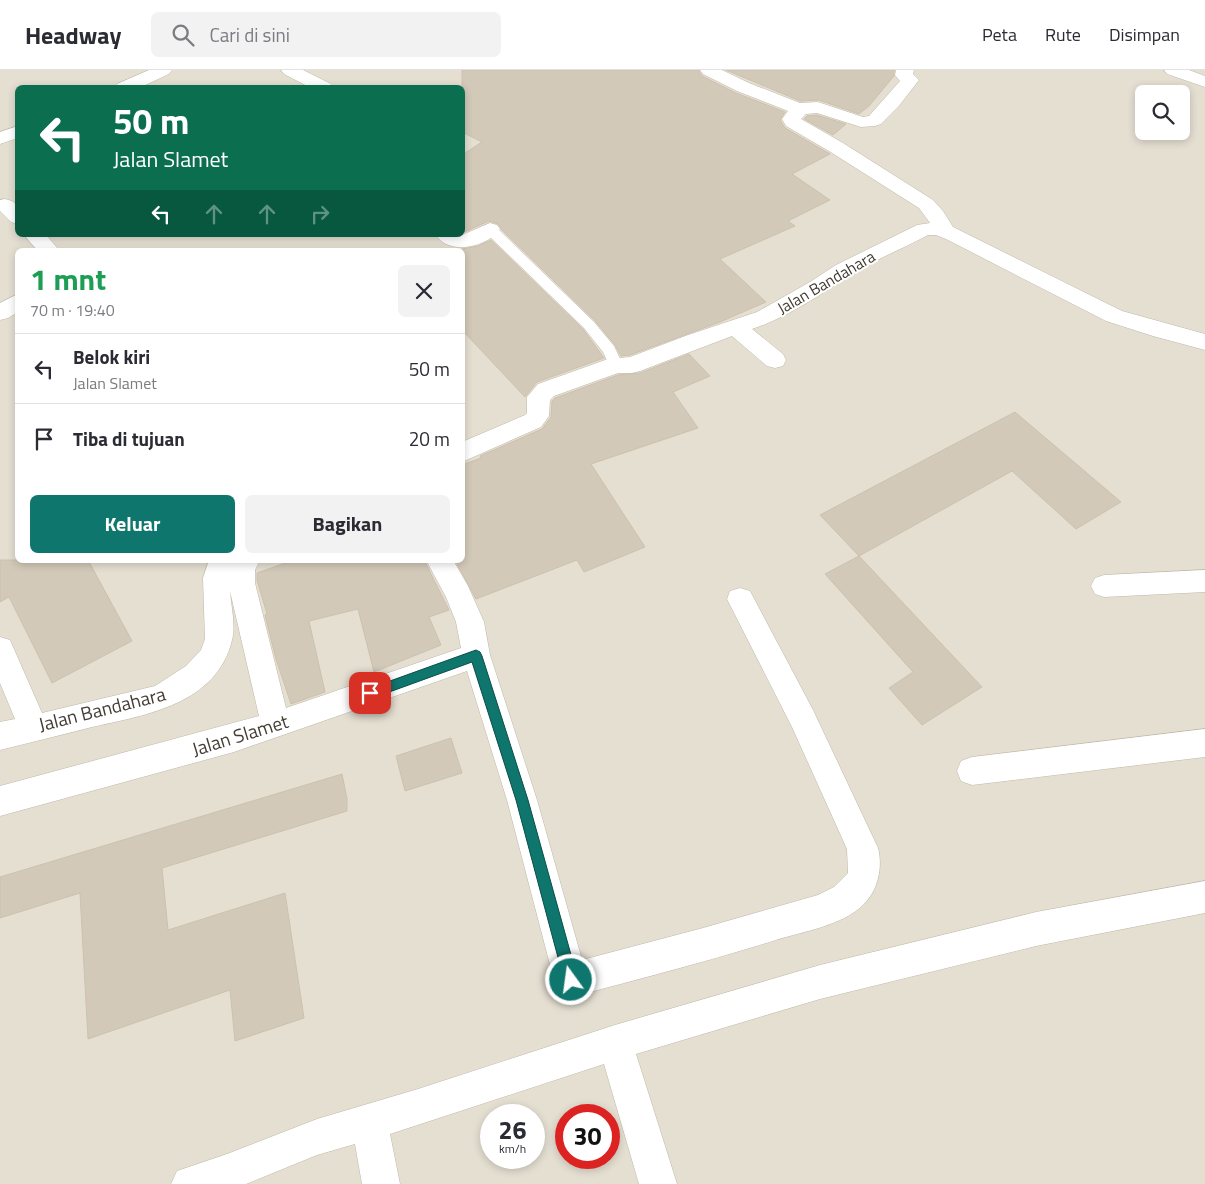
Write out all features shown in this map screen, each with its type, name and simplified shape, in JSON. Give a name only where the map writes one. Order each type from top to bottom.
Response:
[{"type":"street","points":[[130,85],[163,70]]},
{"type":"street","points":[[290,70],[319,85]]},
{"type":"street","points":[[709,70],[743,87],[798,109],[818,107],[861,122],[875,120],[892,103],[910,80],[903,73],[905,70]]},
{"type":"street","points":[[1173,70],[1205,82]]},
{"type":"street","points":[[798,109],[798,112],[791,119],[792,122],[836,147],[926,204],[936,215],[944,231]]},
{"type":"street","points":[[0,138],[15,132]]},
{"type":"street","points":[[450,237],[464,242],[490,229]]},
{"type":"street","name":"Jalan Bandahara","points":[[465,452],[533,422],[538,418],[539,414],[539,398],[546,390],[616,364],[632,365],[765,317],[818,288],[842,270],[924,229],[944,231],[1114,316],[1161,331],[1205,342]]},
{"type":"street","points":[[36,237],[47,248]]},
{"type":"street","points":[[0,313],[15,303]]},
{"type":"street","points":[[735,327],[775,360]]},
{"type":"street","name":"Jalan Bandahara","points":[[0,736],[161,698],[182,686],[198,673],[211,656],[219,639],[216,574],[222,563]]},
{"type":"street","points":[[245,563],[242,569],[242,583],[275,724]]},
{"type":"street","points":[[441,563],[458,594],[470,622],[476,656],[524,809],[571,980],[704,946],[830,907],[851,894],[865,873],[866,861],[862,848],[803,719],[740,599]]},
{"type":"street","points":[[1104,586],[1205,581]]},
{"type":"street","points":[[0,649],[33,727]]},
{"type":"street","name":"Jalan Slamet","points":[[0,800],[234,738],[476,656]]},
{"type":"street","points":[[972,771],[1205,743]]},
{"type":"street","points":[[190,1184],[228,1179],[317,1137],[615,1043],[820,982],[1036,928],[1205,897]]},
{"type":"street","points":[[615,1043],[658,1184]]},
{"type":"street","points":[[369,1122],[381,1184]]},
{"type":"lane","points":[[490,229],[589,325],[609,350],[616,364]]},
{"type":"shaded area","points":[[0,70],[1205,70],[1205,1184],[0,1184]]},
{"type":"building","points":[[462,70],[698,70],[702,76],[736,93],[785,112],[780,120],[785,128],[830,154],[792,174],[830,200],[788,221],[795,226],[720,259],[766,302],[720,322],[630,355],[621,356],[615,345],[595,321],[498,224],[489,221],[465,232],[465,153],[482,142],[465,134],[465,85],[462,85]]},
{"type":"building","points":[[726,70],[894,70],[894,76],[869,106],[859,114],[819,100],[800,101]]},
{"type":"building","points":[[817,115],[846,124],[833,135],[804,119],[807,116]]},
{"type":"building","points":[[491,240],[583,329],[604,358],[537,382],[525,397],[465,333],[465,248],[478,246]]},
{"type":"building","points":[[689,354],[710,376],[673,392],[698,428],[591,464],[645,547],[584,572],[577,560],[476,599],[457,563],[465,563],[465,464],[542,429],[551,417],[552,401],[555,398],[618,375],[640,373]]},
{"type":"building","points":[[1015,412],[1121,502],[1076,529],[1012,471],[859,556],[820,515]]},
{"type":"building","points":[[859,556],[982,687],[922,725],[889,688],[913,672],[825,574]]},
{"type":"building","points":[[0,560],[15,560],[15,563],[90,563],[132,641],[52,683],[9,597],[0,602]]},
{"type":"building","points":[[285,563],[426,563],[449,610],[429,617],[441,645],[374,672],[358,609],[309,621],[325,692],[291,704],[276,659],[265,615],[267,614],[257,580],[257,573]]},
{"type":"building","points":[[451,738],[462,773],[405,791],[396,756]]},
{"type":"building","points":[[342,774],[347,799],[347,811],[162,868],[168,930],[285,893],[304,1018],[235,1041],[230,990],[88,1039],[80,893],[0,918],[0,877]]},
{"type":"route","points":[[370,693],[476,656],[522,800],[571,980]]}]
